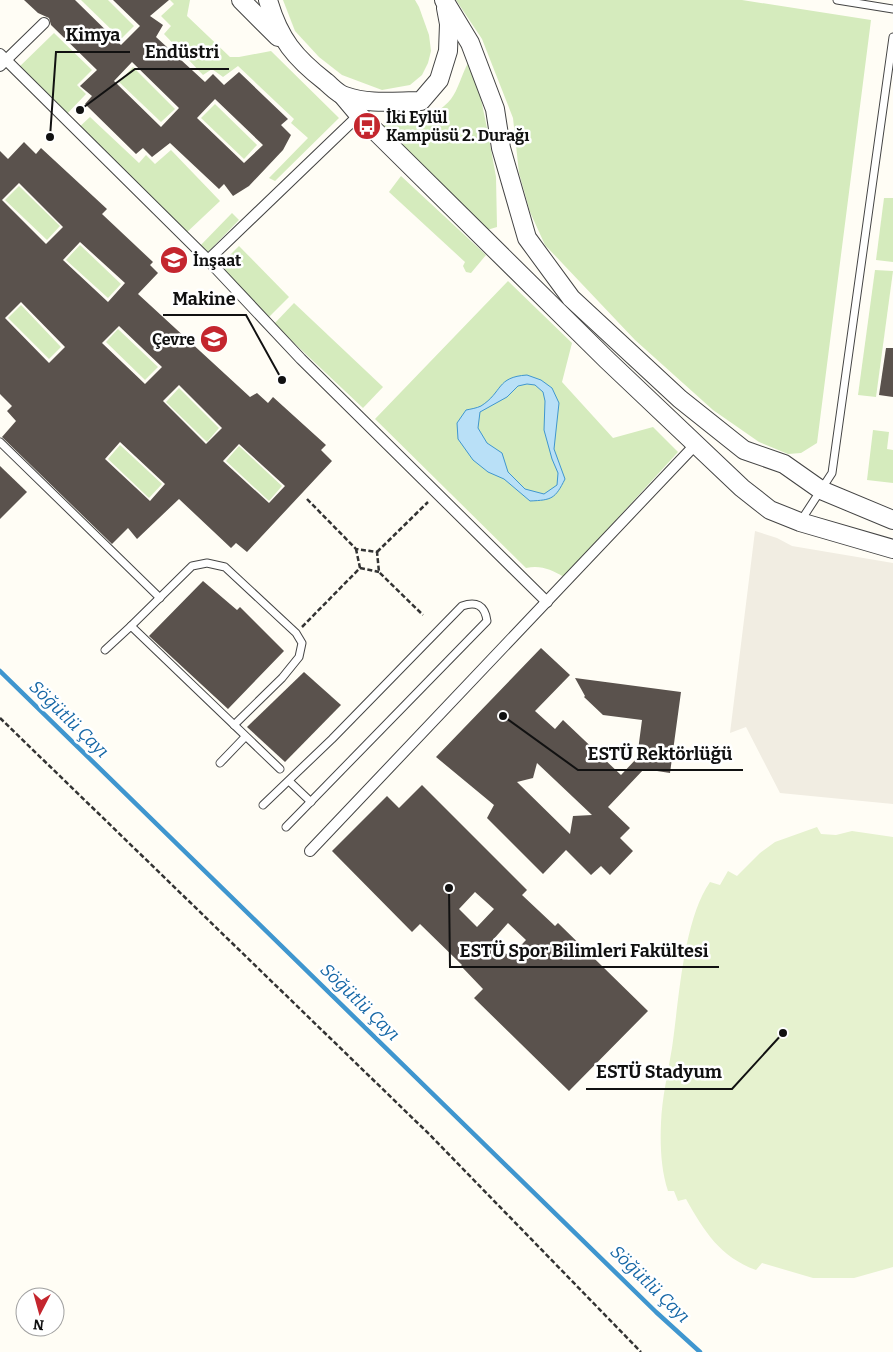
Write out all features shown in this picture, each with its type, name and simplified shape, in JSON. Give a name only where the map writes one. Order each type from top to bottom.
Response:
[{"type":"street","points":[[241,0],[312,71],[343,96],[359,115],[606,360],[742,488],[770,510],[800,522],[893,549]]},
{"type":"street","points":[[268,0],[286,45]]},
{"type":"street","points":[[343,96],[371,102],[421,101],[439,80],[448,51],[449,24],[444,0]]},
{"type":"street","points":[[444,0],[470,43],[495,109],[501,148],[527,238],[571,298],[680,399],[744,450],[784,464],[821,490],[893,520]]},
{"type":"street","points":[[44,23],[2,60],[208,260],[301,359],[547,602]]},
{"type":"street","points":[[208,260],[359,115]]},
{"type":"street","points":[[310,851],[696,444]]},
{"type":"lane","points":[[837,0],[893,9]]},
{"type":"lane","points":[[800,522],[832,473],[893,37]]},
{"type":"lane","points":[[0,442],[160,598]]},
{"type":"lane","points":[[105,650],[192,566],[207,563],[225,567],[296,633],[302,643],[299,657],[282,678],[234,725]]},
{"type":"lane","points":[[263,805],[332,739],[462,606],[471,603],[481,606],[486,613],[487,621],[286,827]]},
{"type":"lane","points":[[131,626],[280,769]]},
{"type":"lane","points":[[220,763],[245,737]]},
{"type":"lane","points":[[289,781],[311,802]]},
{"type":"path","points":[[377,552],[437,494]]},
{"type":"path","points":[[307,498],[356,549],[360,568]]},
{"type":"path","points":[[356,549],[377,552]]},
{"type":"path","points":[[377,552],[379,572]]},
{"type":"path","points":[[360,568],[379,572],[423,615]]},
{"type":"path","points":[[296,633],[360,568]]},
{"type":"path","points":[[0,718],[429,1134],[642,1352]]},
{"type":"green space","points":[[81,0],[108,0],[134,26],[121,39]]},
{"type":"green space","points":[[170,0],[190,0],[187,16],[230,57],[271,51],[339,118],[275,181],[269,178],[308,138],[291,123],[294,119],[238,66],[223,77],[212,69],[203,75],[164,34],[171,26],[161,16],[174,4]]},
{"type":"green space","points":[[283,0],[415,0],[429,35],[431,51],[428,63],[422,75],[410,85],[382,90],[342,75],[319,57],[295,31]]},
{"type":"green space","points":[[456,0],[742,0],[871,20],[817,443],[801,453],[788,454],[759,442],[713,410],[635,340],[545,245],[530,212],[519,173],[513,118],[482,39]]},
{"type":"green space","points":[[54,33],[92,70],[77,85],[86,94],[63,118],[14,72]]},
{"type":"green space","points":[[468,63],[481,99],[496,177],[497,227],[487,230],[383,125],[402,124],[420,120],[437,112],[451,99]]},
{"type":"green space","points":[[133,67],[175,109],[161,122],[119,82]]},
{"type":"green space","points":[[215,104],[257,145],[244,159],[201,118]]},
{"type":"green space","points":[[90,117],[139,163],[146,155],[155,164],[171,150],[220,201],[185,234],[75,131]]},
{"type":"green space","points":[[401,176],[486,255],[471,273],[466,272],[463,266],[465,262],[389,192]]},
{"type":"green space","points":[[19,186],[60,226],[47,240],[5,200]]},
{"type":"green space","points":[[884,198],[893,198],[893,262],[876,260]]},
{"type":"green space","points":[[232,213],[239,220],[204,256],[197,249]]},
{"type":"green space","points":[[80,245],[121,284],[108,298],[66,260]]},
{"type":"green space","points":[[239,246],[289,297],[268,318],[217,268]]},
{"type":"green space","points":[[875,270],[893,271],[876,397],[858,395]]},
{"type":"green space","points":[[508,281],[572,343],[562,382],[613,438],[653,427],[678,452],[564,577],[542,568],[526,568],[375,419]]},
{"type":"green space","points":[[294,303],[383,387],[363,408],[274,324]]},
{"type":"green space","points":[[21,305],[61,347],[49,359],[8,318]]},
{"type":"green space","points":[[118,329],[158,367],[145,380],[106,342]]},
{"type":"green space","points":[[179,388],[219,428],[207,442],[166,402]]},
{"type":"green space","points":[[873,430],[889,432],[887,449],[893,450],[893,483],[867,480]]},
{"type":"green space","points":[[120,445],[162,484],[149,498],[108,459]]},
{"type":"green space","points":[[239,446],[282,486],[269,501],[226,461]]},
{"type":"green space","points":[[817,827],[821,834],[836,835],[852,831],[893,837],[893,1267],[854,1278],[813,1278],[762,1263],[756,1270],[743,1265],[714,1242],[699,1222],[686,1199],[678,1201],[674,1191],[668,1191],[661,1157],[665,1085],[680,985],[688,939],[701,898],[710,882],[720,885],[728,871],[737,876],[760,853],[775,842]]},
{"type":"shaded area","points":[[755,531],[777,538],[792,546],[893,563],[893,804],[780,793],[746,727],[730,733]]},
{"type":"water","points":[[527,375],[541,380],[552,388],[559,403],[554,449],[565,479],[558,491],[548,499],[530,501],[504,479],[488,472],[473,460],[458,439],[457,423],[466,410],[481,406],[505,382],[517,376]],"holes":[[[535,385],[543,392],[545,401],[544,430],[558,473],[557,485],[544,494],[525,489],[508,472],[502,453],[487,443],[478,428],[480,412],[507,397],[518,386]]]},
{"type":"building","points":[[24,0],[75,0],[121,45],[140,26],[113,0],[169,0],[150,16],[163,25],[156,37],[205,82],[213,74],[224,85],[239,72],[288,119],[281,125],[291,135],[283,150],[249,186],[233,196],[224,184],[219,189],[170,143],[152,157],[143,148],[136,154],[85,104],[92,96],[80,86],[97,70],[51,25],[49,18],[38,13]],"holes":[[[132,62],[179,108],[161,127],[114,81]],[[215,99],[263,145],[244,163],[197,118]]]},
{"type":"building","points":[[24,142],[36,154],[41,148],[107,209],[102,214],[153,262],[150,265],[158,273],[138,294],[250,397],[257,393],[268,403],[273,397],[326,445],[321,450],[332,461],[247,552],[236,543],[231,548],[179,499],[137,539],[128,528],[112,544],[2,437],[16,421],[7,411],[12,406],[0,394],[0,151],[8,159]],"holes":[[[19,183],[63,227],[46,244],[2,200]],[[80,242],[125,283],[108,302],[63,260]],[[21,302],[65,347],[49,363],[5,318]],[[119,326],[162,367],[145,384],[102,343]],[[179,385],[222,428],[206,444],[163,401]],[[120,442],[165,484],[150,501],[105,459]],[[239,444],[285,486],[269,503],[223,461]]]},
{"type":"building","points":[[886,348],[893,348],[893,397],[879,395]]},
{"type":"building","points":[[0,466],[27,492],[0,519]]},
{"type":"building","points":[[203,581],[237,610],[240,607],[284,651],[228,709],[149,636]]},
{"type":"building","points":[[541,648],[570,675],[535,711],[555,729],[563,720],[621,775],[637,758],[642,720],[603,715],[584,697],[575,678],[681,692],[670,773],[644,769],[608,807],[630,828],[620,838],[633,851],[610,875],[601,866],[591,875],[566,850],[543,874],[487,818],[494,805],[436,757]],"holes":[[[537,763],[592,815],[573,816],[570,834],[517,782],[533,778]]]},
{"type":"building","points":[[304,672],[341,705],[285,762],[247,727]]},
{"type":"building","points":[[422,785],[527,890],[522,895],[555,926],[558,923],[648,1011],[569,1091],[474,998],[483,989],[462,965],[420,924],[412,932],[332,851],[387,796],[399,808]],"holes":[[[475,892],[494,909],[477,927],[459,909]],[[508,923],[526,940],[510,957],[492,941]]]},
{"type":"waterway","name":"Söğütlü Çayı","points":[[0,671],[656,1312],[700,1352]]},
{"type":"place","name":"Endüstri","points":[[80,110]]},
{"type":"place","name":"İki Eylül Kampüsü 2. Durağı","points":[[367,126]]},
{"type":"place","name":"Kimya","points":[[50,137]]},
{"type":"place","name":"İnşaat","points":[[174,260]]},
{"type":"place","name":"Çevre","points":[[214,339]]},
{"type":"place","name":"Makine","points":[[282,380]]},
{"type":"place","name":"ESTÜ Rektörlüğü","points":[[503,716]]},
{"type":"place","name":"ESTÜ Spor Bilimleri Fakültesi","points":[[449,888]]},
{"type":"place","name":"ESTÜ Stadyum","points":[[783,1033]]}]
